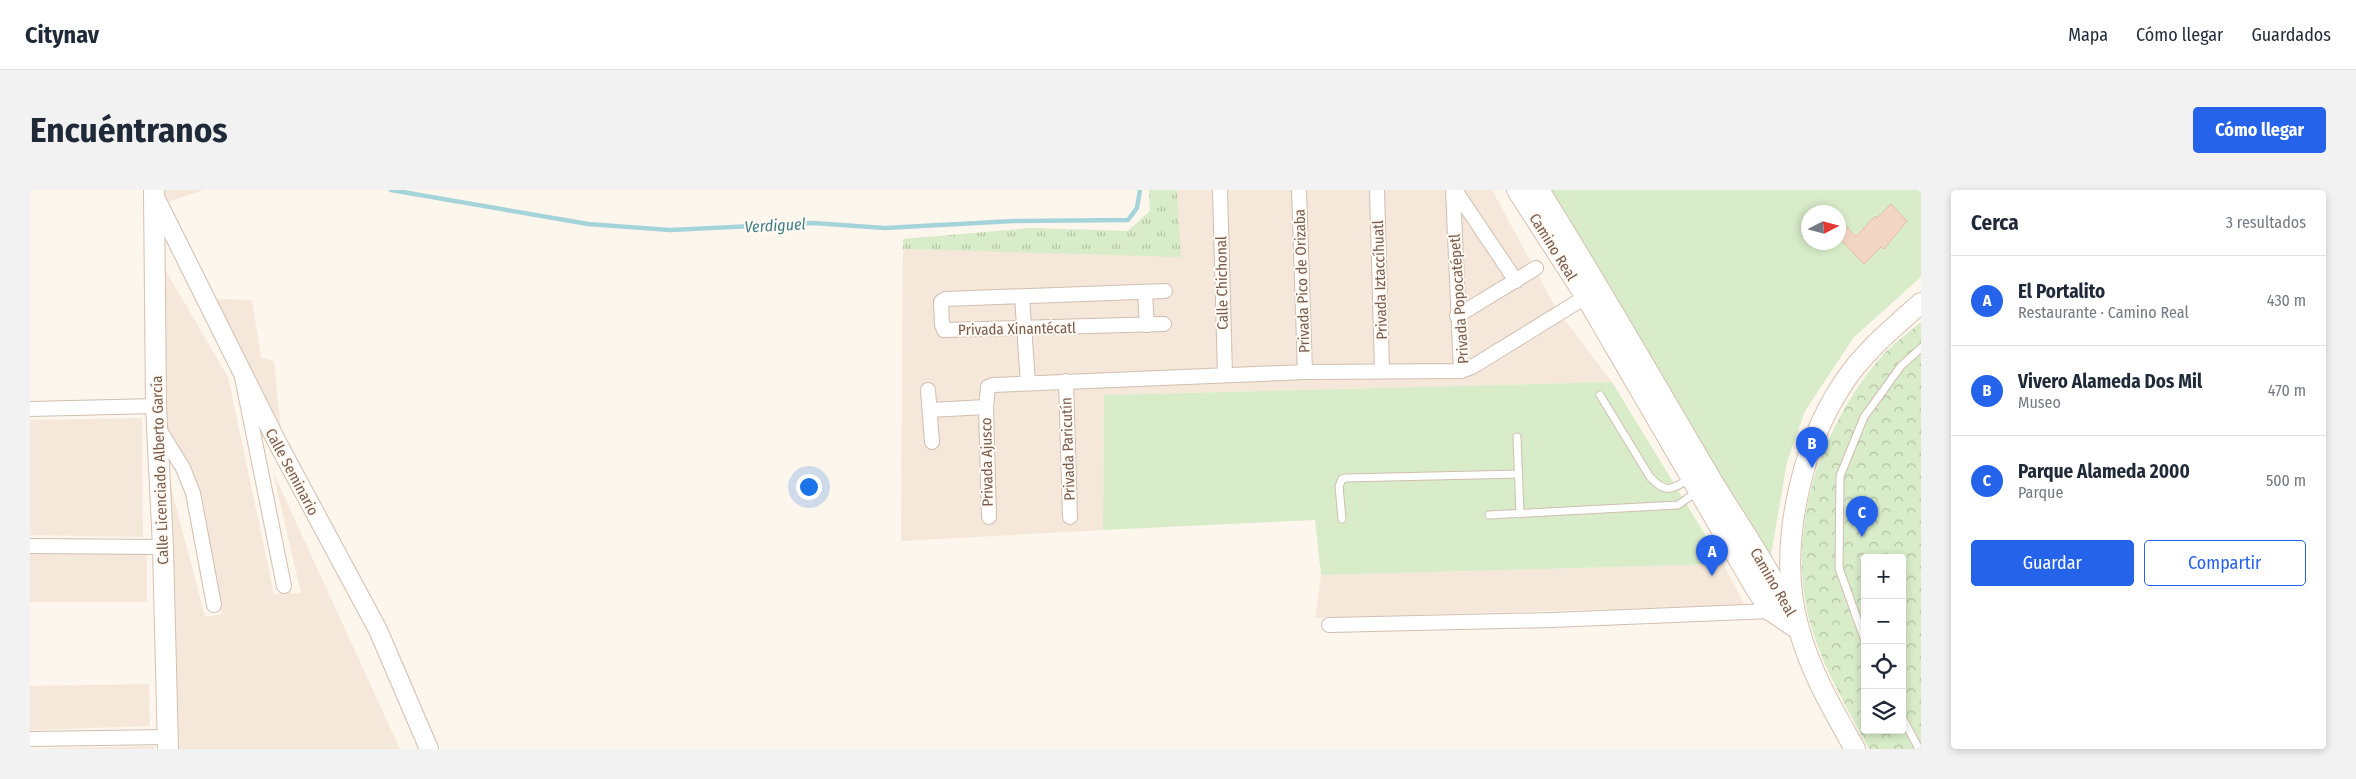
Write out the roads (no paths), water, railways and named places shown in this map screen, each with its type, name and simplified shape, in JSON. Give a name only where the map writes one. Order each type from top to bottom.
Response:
[{"type":"main road","name":"Camino Real","points":[[1518,190],[1593,292]]},
{"type":"main road","name":"Camino Real","points":[[1539,190],[1593,292],[1702,480],[1779,607],[1798,629]]},
{"type":"main road","name":"Calle Licenciado Alberto García","points":[[154,192],[156,406],[163,547],[168,743]]},
{"type":"main road","points":[[1855,749],[1819,687],[1798,629],[1793,596],[1791,547],[1796,499],[1822,421],[1842,384],[1873,346],[1921,303]]},
{"type":"street","name":"Calle Chichonal","points":[[1220,190],[1225,375]]},
{"type":"street","name":"Privada Pico de Orizaba","points":[[1299,190],[1306,372]]},
{"type":"street","name":"Privada Iztaccíhuatl","points":[[1377,190],[1382,370]]},
{"type":"street","name":"Privada Popocatépetl","points":[[1454,190],[1516,281]]},
{"type":"street","name":"Privada Popocatépetl","points":[[1454,190],[1461,370],[1472,367],[1593,292]]},
{"type":"street","name":"Calle Seminario","points":[[154,192],[241,371],[342,567],[378,630],[429,749]]},
{"type":"street","points":[[1458,316],[1536,268]]},
{"type":"street","name":"Privada Xinantécatl","points":[[1164,324],[944,330],[942,326],[941,302],[945,299],[1165,292]]},
{"type":"street","points":[[1145,293],[1147,325]]},
{"type":"street","points":[[1022,297],[1028,383]]},
{"type":"street","name":"Privada Ajusco","points":[[989,517],[986,407],[988,387],[1001,384],[1306,372],[1461,370]]},
{"type":"street","points":[[241,371],[243,391],[284,586]]},
{"type":"street","name":"Privada Paricutín","points":[[1066,381],[1070,517]]},
{"type":"street","points":[[928,390],[932,442]]},
{"type":"street","points":[[30,410],[156,406]]},
{"type":"street","name":"Privada Ajusco","points":[[930,410],[986,407]]},
{"type":"street","points":[[158,428],[183,468],[193,493],[214,605]]},
{"type":"street","points":[[30,546],[163,547]]},
{"type":"street","points":[[1329,626],[1552,620],[1779,607]]},
{"type":"street","points":[[30,739],[168,743]]},
{"type":"lane","points":[[1861,629],[1840,568],[1840,476],[1864,417],[1901,366],[1921,348]]},
{"type":"lane","points":[[1600,396],[1650,477],[1658,485],[1666,490],[1702,480]]},
{"type":"lane","points":[[1517,437],[1520,514]]},
{"type":"lane","points":[[1342,519],[1338,486],[1342,479],[1519,474]]},
{"type":"lane","points":[[1488,515],[1678,505],[1702,480]]},
{"type":"lane","points":[[1906,725],[1919,749]]},
{"type":"waterway","name":"Verdiguel","points":[[391,190],[588,224],[670,230],[813,223],[885,228],[1014,221],[1128,220],[1137,208],[1140,190]]},
{"type":"place","name":"Vivero Alameda Dos Mil","points":[[1812,468]]},
{"type":"place","name":"Parque Alameda 2000","points":[[1862,537]]},
{"type":"place","name":"El Portalito","points":[[1712,576]]}]
